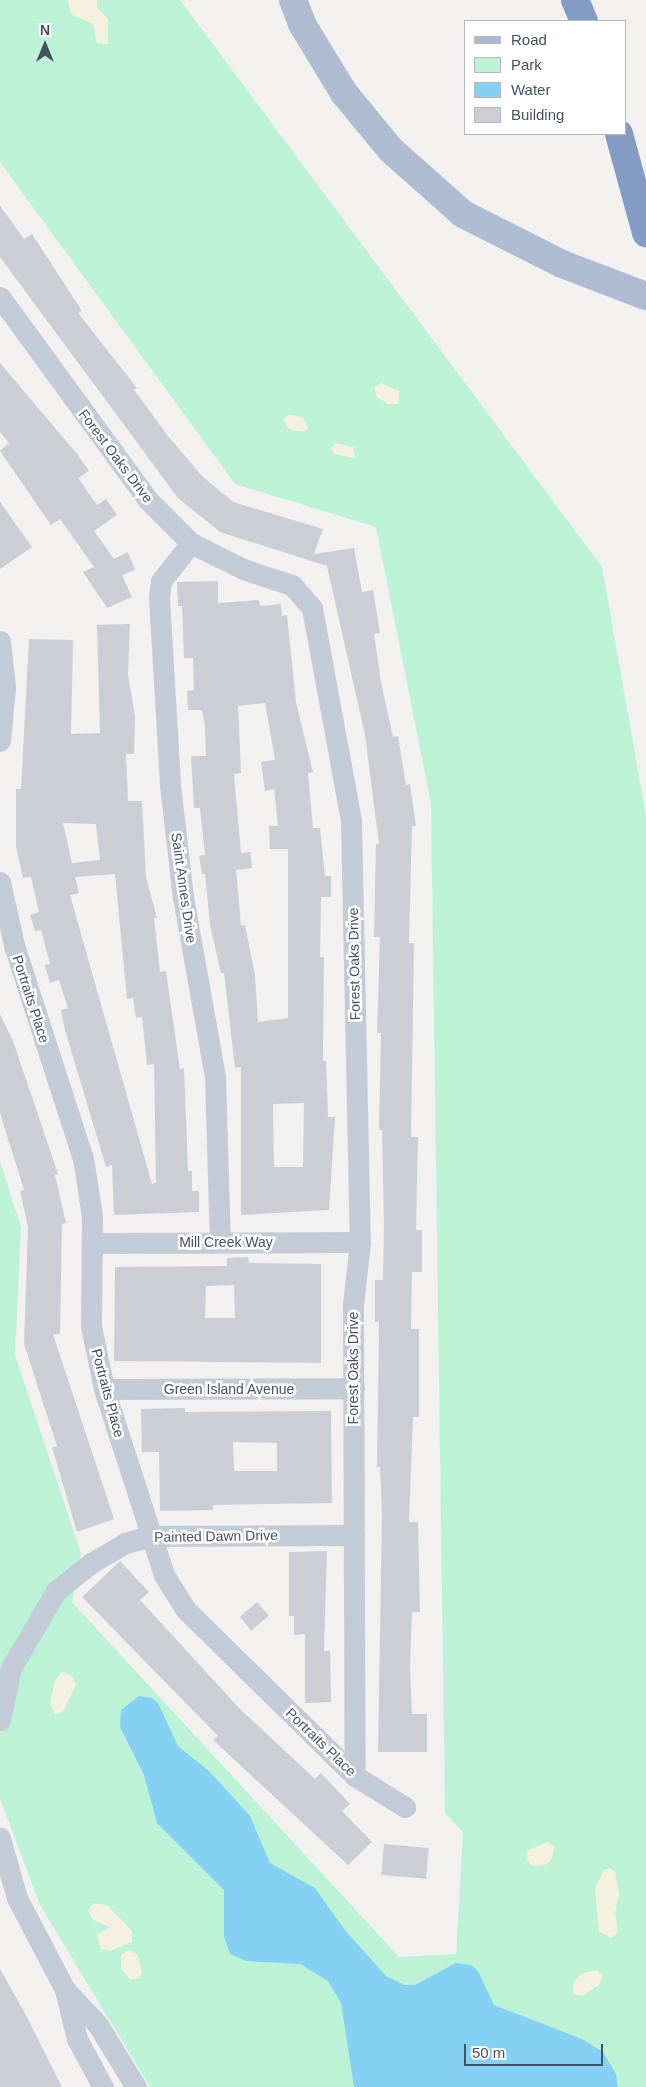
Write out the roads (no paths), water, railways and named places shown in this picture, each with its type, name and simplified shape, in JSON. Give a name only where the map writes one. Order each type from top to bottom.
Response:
[{"type":"highway","points":[[575,0],[584,20]]},
{"type":"highway","points":[[619,135],[646,233]]},
{"type":"main road","points":[[293,0],[302,24],[344,94],[391,150],[462,214],[562,264],[646,296]]},
{"type":"street","name":"Forest Oaks Drive","points":[[0,297],[148,500],[191,543],[243,569],[292,584],[312,608],[350,821],[360,1242],[353,1304],[354,1776]]},
{"type":"street","name":"Saint Annes Drive","points":[[191,543],[161,581],[159,598],[170,784],[183,898],[214,1077],[220,1242]]},
{"type":"street","points":[[0,641],[5,687],[0,741]]},
{"type":"street","name":"Portraits Place","points":[[0,882],[14,945],[83,1158],[92,1216],[91,1326],[104,1390],[164,1575],[184,1609],[354,1776],[405,1807]]},
{"type":"street","name":"Mill Creek Way","points":[[92,1243],[360,1242]]},
{"type":"street","name":"Green Island Avenue","points":[[104,1390],[354,1388]]},
{"type":"street","name":"Painted Dawn Drive","points":[[0,1720],[11,1668],[56,1591],[91,1563],[125,1543],[151,1536],[354,1535]]},
{"type":"street","points":[[0,1838],[17,1898],[65,1990],[77,2039],[103,2087]]},
{"type":"street","points":[[65,1990],[98,2025],[136,2087]]},
{"type":"water","points":[[139,1696],[152,1698],[158,1703],[178,1746],[210,1772],[250,1816],[270,1863],[315,1888],[344,1929],[386,1976],[404,1985],[415,1985],[456,1963],[471,1965],[478,1971],[494,2005],[582,2039],[603,2052],[616,2074],[618,2087],[354,2087],[341,2003],[328,1981],[300,1964],[247,1961],[230,1954],[224,1937],[224,1890],[157,1823],[144,1775],[120,1727],[121,1710]]}]
